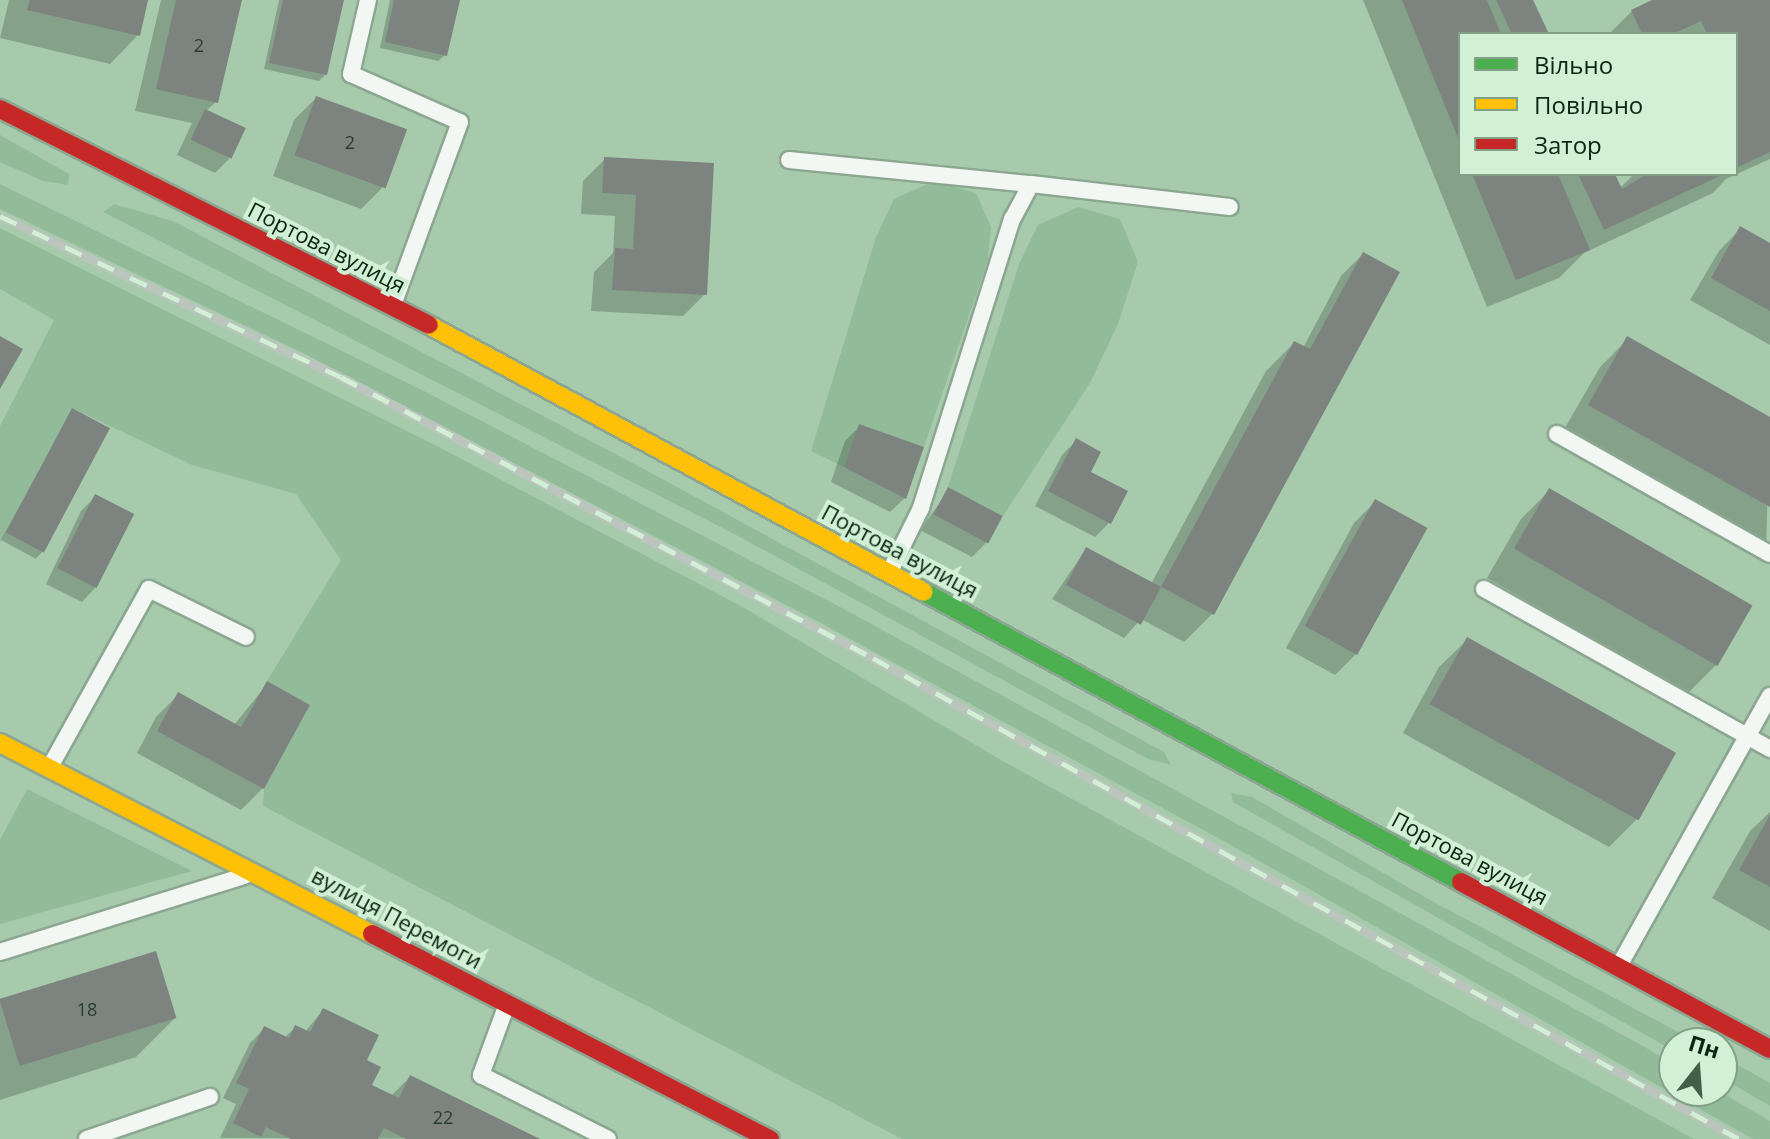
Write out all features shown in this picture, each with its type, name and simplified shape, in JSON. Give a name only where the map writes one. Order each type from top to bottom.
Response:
[{"type":"main road","name":"Портова вулиця","points":[[0,109],[393,306],[1770,1049]]},
{"type":"main road","name":"вулиця Перемоги","points":[[2,748],[49,768],[257,872],[770,1139]]},
{"type":"lane","points":[[368,0],[351,74],[460,122],[393,306]]},
{"type":"lane","points":[[789,160],[1230,207]]},
{"type":"lane","points":[[889,573],[921,508],[1012,219],[1031,184]]},
{"type":"lane","points":[[1557,434],[1770,554]]},
{"type":"lane","points":[[49,768],[149,589],[246,637]]},
{"type":"lane","points":[[1484,589],[1770,749]]},
{"type":"lane","points":[[1619,966],[1770,696]]},
{"type":"lane","points":[[0,952],[257,872]]},
{"type":"lane","points":[[508,1002],[481,1075],[608,1139]]},
{"type":"lane","points":[[87,1139],[210,1097]]},
{"type":"green space","points":[[0,135],[69,174],[68,185],[43,181],[0,162]]},
{"type":"green space","points":[[934,181],[976,193],[991,227],[988,260],[924,447],[859,425],[844,467],[811,451],[876,237],[894,199]]},
{"type":"green space","points":[[0,184],[422,390],[844,609],[1643,1046],[1658,1055],[1658,1086],[1229,844],[815,620],[305,354],[0,209]]},
{"type":"green space","points":[[114,204],[173,221],[644,469],[1164,752],[1171,765],[1148,759],[738,536],[103,212]]},
{"type":"green space","points":[[1078,207],[1120,219],[1138,262],[1118,324],[1090,383],[1003,516],[948,487],[1019,264],[1038,225]]},
{"type":"green space","points":[[0,228],[437,446],[741,606],[1001,760],[1694,1139],[902,1139],[263,806],[264,789],[310,705],[267,681],[341,560],[296,494],[192,465],[72,408],[0,543],[0,426],[54,320],[0,289]]},
{"type":"green space","points":[[27,789],[192,871],[0,924],[0,840]]},
{"type":"green space","points":[[1231,793],[1252,797],[1432,901],[1669,1027],[1658,1027],[1658,1042],[1233,802]]},
{"type":"green space","points":[[1738,1065],[1770,1083],[1770,1106],[1738,1087]]},
{"type":"green space","points":[[1738,1102],[1770,1121],[1770,1139],[1753,1139],[1696,1107],[1738,1107]]},
{"type":"building","points":[[30,0],[148,0],[140,36],[27,10]]},
{"type":"building","points":[[176,0],[242,0],[218,103],[156,89]]},
{"type":"building","points":[[283,0],[344,0],[327,75],[269,63]]},
{"type":"building","points":[[394,0],[460,0],[447,56],[385,42]]},
{"type":"building","points":[[1402,0],[1487,0],[1500,32],[1458,32],[1458,138]]},
{"type":"building","points":[[1496,0],[1533,0],[1548,32],[1511,32]]},
{"type":"building","points":[[1652,0],[1770,0],[1770,152],[1738,167],[1738,32],[1706,32],[1701,21],[1677,32],[1641,32],[1631,10]]},
{"type":"building","points":[[316,96],[407,129],[386,188],[294,155]]},
{"type":"building","points":[[205,109],[246,128],[231,159],[191,140]]},
{"type":"building","points":[[604,157],[714,163],[707,295],[612,290],[615,248],[633,249],[636,195],[602,193]]},
{"type":"building","points":[[1473,176],[1559,176],[1590,250],[1516,280]]},
{"type":"building","points":[[1579,176],[1616,176],[1622,189],[1644,176],[1720,176],[1604,230]]},
{"type":"building","points":[[1740,226],[1770,243],[1770,311],[1711,278]]},
{"type":"building","points":[[1363,252],[1400,272],[1214,615],[1161,587],[1294,341],[1310,349]]},
{"type":"building","points":[[0,336],[23,349],[0,389]]},
{"type":"building","points":[[1627,336],[1770,417],[1770,507],[1588,405]]},
{"type":"building","points":[[72,408],[110,428],[44,553],[6,532]]},
{"type":"building","points":[[859,424],[924,447],[906,499],[844,467]]},
{"type":"building","points":[[1076,438],[1101,452],[1091,472],[1128,491],[1111,524],[1048,491]]},
{"type":"building","points":[[948,487],[1003,516],[988,543],[933,514]]},
{"type":"building","points":[[1549,488],[1753,606],[1718,666],[1514,549]]},
{"type":"building","points":[[95,494],[134,514],[97,588],[57,568]]},
{"type":"building","points":[[1375,499],[1427,528],[1357,655],[1305,626]]},
{"type":"building","points":[[1086,547],[1161,587],[1141,625],[1066,585]]},
{"type":"building","points":[[1467,637],[1676,753],[1639,820],[1430,704]]},
{"type":"building","points":[[267,681],[310,705],[264,789],[157,731],[178,692],[241,727]]},
{"type":"building","points":[[1770,815],[1770,887],[1739,870]]},
{"type":"building","points":[[156,951],[176,1018],[20,1066],[0,999]]},
{"type":"building","points":[[323,1008],[379,1035],[367,1060],[381,1067],[372,1085],[399,1098],[410,1075],[540,1139],[406,1139],[384,1128],[378,1139],[291,1139],[266,1127],[261,1137],[233,1123],[249,1089],[236,1083],[264,1026],[289,1038],[295,1025],[310,1032]]},
{"type":"railway","points":[[0,216],[341,377],[873,658],[1739,1139]]},
{"type":"traffic: fast","points":[[924,592],[1461,882]]},
{"type":"traffic: slow","points":[[429,325],[924,592]]},
{"type":"traffic: slow","points":[[0,743],[372,934]]},
{"type":"traffic: jam","points":[[0,109],[429,325]]},
{"type":"traffic: jam","points":[[1461,882],[1770,1049]]},
{"type":"traffic: jam","points":[[372,934],[770,1139]]}]
